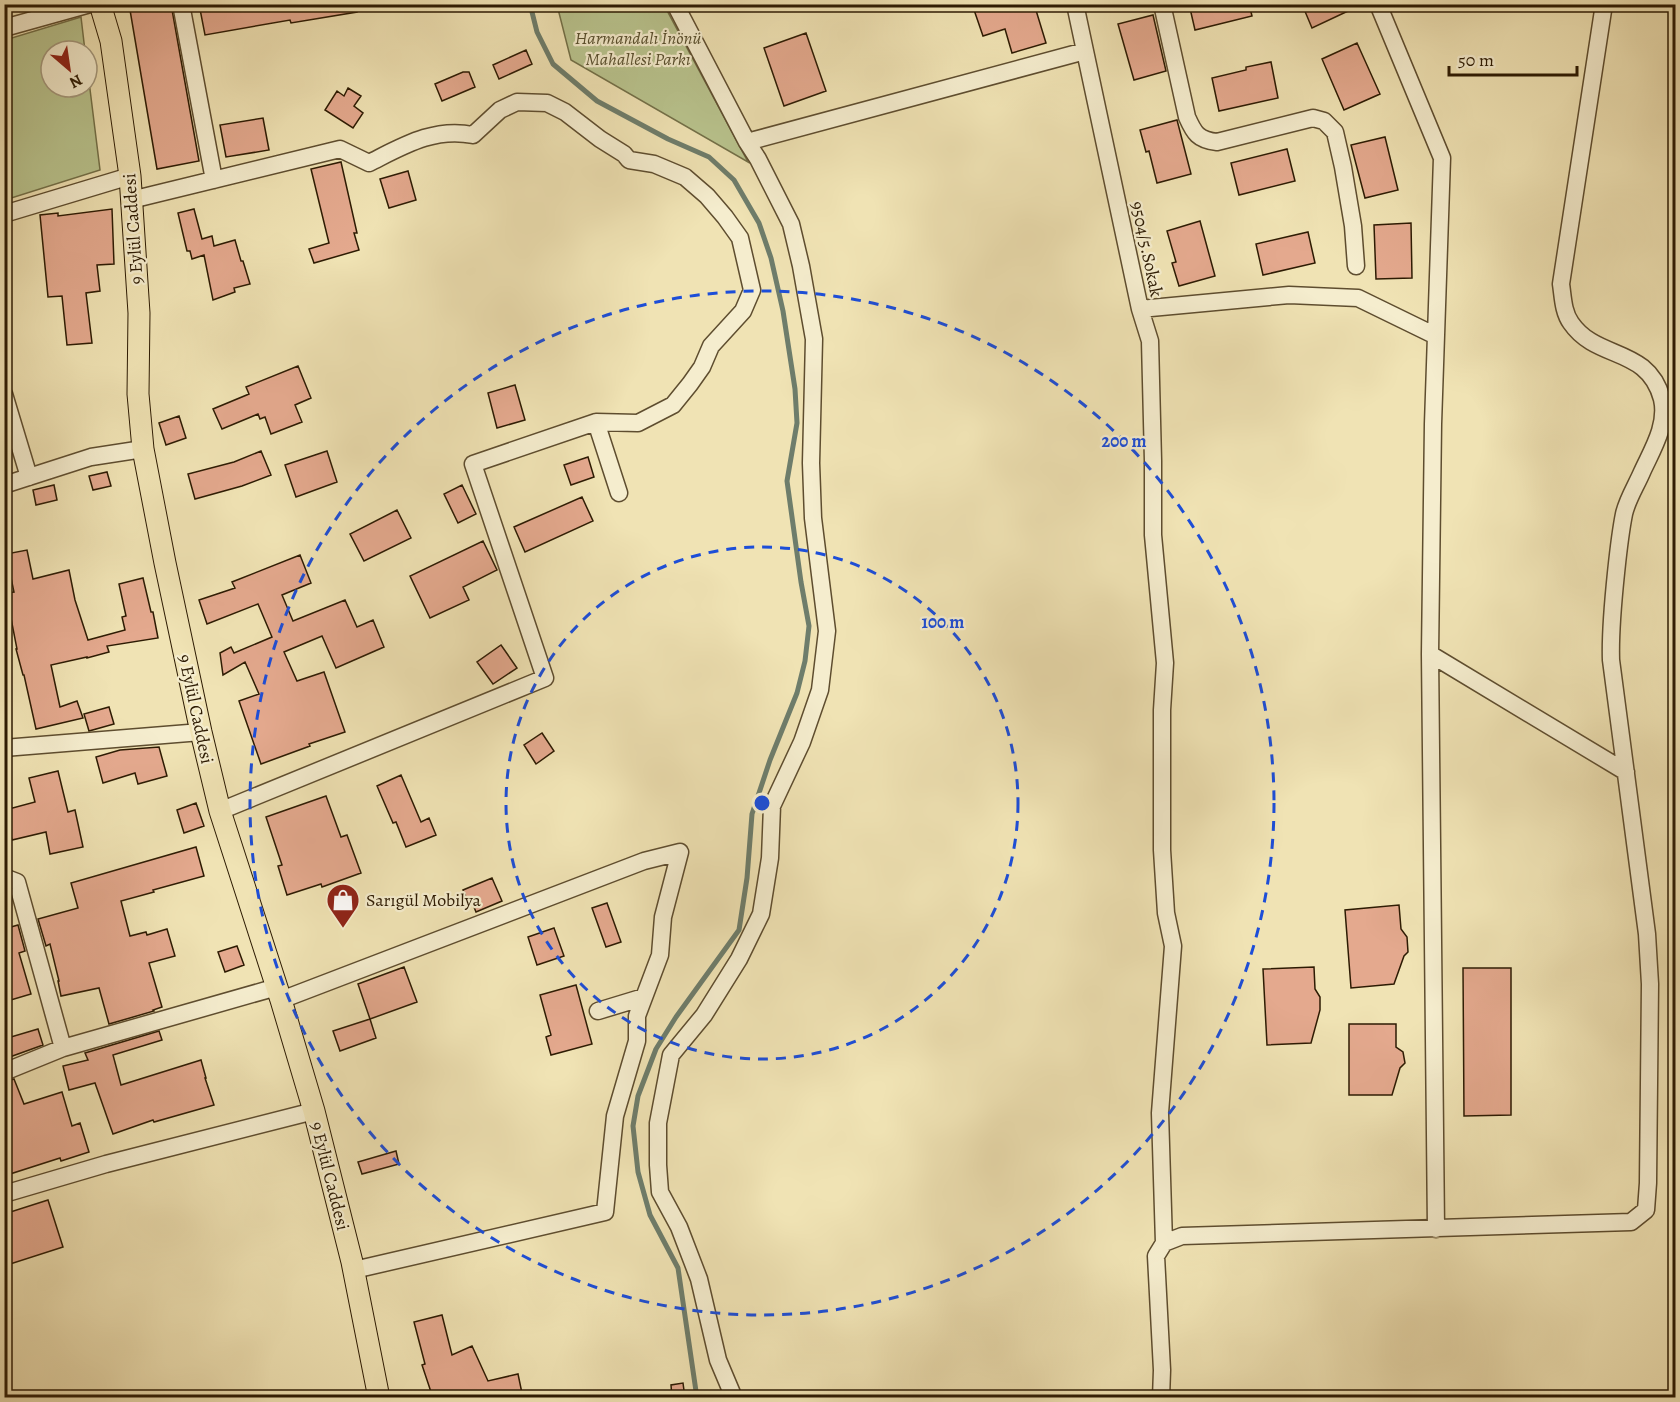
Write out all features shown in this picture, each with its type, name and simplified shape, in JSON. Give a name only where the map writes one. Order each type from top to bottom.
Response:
[{"type":"main road","name":"9 Eylül Caddesi","points":[[100,4],[111,41],[130,176],[139,313],[138,394],[143,450],[201,732],[220,811],[279,993],[314,1111],[354,1270],[379,1398]]},
{"type":"street","points":[[4,28],[90,4]]},
{"type":"street","points":[[181,4],[214,180]]},
{"type":"street","points":[[675,4],[791,225],[801,266],[814,339],[811,463],[813,518],[827,632],[820,690],[802,742],[772,806],[770,858],[761,914],[739,959],[704,1015],[671,1055],[658,1123],[660,1192],[679,1227],[699,1280],[718,1360],[734,1398]]},
{"type":"street","name":"9504/5.Sokak","points":[[1075,4],[1140,309],[1288,295],[1358,298],[1436,336]]},
{"type":"street","points":[[1162,4],[1187,117],[1192,130],[1204,141],[1217,142],[1313,118],[1324,121],[1335,132],[1353,225],[1356,266]]},
{"type":"street","points":[[1378,4],[1442,158],[1433,424],[1430,654],[1436,1229]]},
{"type":"street","points":[[1161,1398],[1162,1370],[1156,1256],[1164,1244],[1182,1236],[1631,1222],[1646,1210],[1650,984],[1647,934],[1611,660],[1610,629],[1624,512],[1661,429],[1664,414],[1662,398],[1655,382],[1643,366],[1596,346],[1570,322],[1565,310],[1561,284],[1604,4]]},
{"type":"street","points":[[747,142],[1085,51]]},
{"type":"street","points":[[131,201],[340,149],[369,163],[411,141],[443,133],[457,132],[473,135],[500,110],[517,102],[547,103],[565,112],[629,160],[654,164],[685,177],[707,195],[740,238],[753,290],[743,311],[711,346],[702,367],[673,405],[638,423],[596,422],[473,464],[546,678],[220,811]]},
{"type":"street","points":[[4,214],[130,176]]},
{"type":"street","points":[[1140,309],[1150,340],[1153,535],[1165,663],[1162,710],[1162,850],[1166,913],[1173,946],[1160,1113],[1164,1244]]},
{"type":"street","points":[[4,394],[29,477]]},
{"type":"street","points":[[596,422],[619,494]]},
{"type":"street","points":[[4,485],[91,457],[143,450]]},
{"type":"street","points":[[1430,654],[1626,772]]},
{"type":"street","points":[[4,748],[201,732]]},
{"type":"street","points":[[4,1072],[63,1048],[279,993],[644,861],[680,852],[663,917],[660,955],[637,1016],[637,1041],[615,1116],[605,1212],[354,1270]]},
{"type":"street","points":[[4,877],[17,882],[63,1048]]},
{"type":"street","points":[[598,1011],[644,997]]},
{"type":"street","points":[[4,1194],[106,1164],[314,1111]]},
{"type":"green space","name":"Harmandalı İnönü Mahallesi Parkı","points":[[557,5],[664,5],[748,162],[571,60]]},
{"type":"green space","points":[[81,17],[84,39],[39,39],[39,99],[91,99],[100,170],[5,200],[5,40]]},
{"type":"building","points":[[171,4],[199,161],[157,169],[130,10]]},
{"type":"building","points":[[199,4],[357,4],[357,12],[291,23],[290,20],[205,35]]},
{"type":"building","points":[[972,4],[1026,4],[1028,9],[1035,7],[1046,43],[1012,53],[1005,29],[983,36]]},
{"type":"building","points":[[1189,4],[1249,4],[1252,16],[1195,30]]},
{"type":"building","points":[[1315,4],[1363,4],[1312,28],[1304,9]]},
{"type":"building","points":[[1153,15],[1166,71],[1134,80],[1118,24]]},
{"type":"building","points":[[806,33],[826,91],[784,106],[764,48]]},
{"type":"building","points":[[1357,43],[1380,94],[1344,110],[1322,59]]},
{"type":"building","points":[[526,50],[532,64],[499,79],[493,65]]},
{"type":"building","points":[[1271,62],[1278,98],[1219,111],[1212,78]]},
{"type":"building","points":[[463,72],[469,72],[475,87],[442,101],[435,84]]},
{"type":"building","points":[[348,88],[361,96],[354,106],[363,113],[353,128],[325,110],[337,91],[344,96]]},
{"type":"building","points":[[263,118],[269,150],[226,157],[220,125]]},
{"type":"building","points":[[1177,120],[1191,174],[1157,183],[1149,151],[1146,152],[1140,130]]},
{"type":"building","points":[[1385,137],[1398,190],[1365,198],[1351,145]]},
{"type":"building","points":[[1287,149],[1295,181],[1239,195],[1231,163]]},
{"type":"building","points":[[341,162],[359,250],[314,263],[309,249],[329,243],[311,169]]},
{"type":"building","points":[[408,171],[416,200],[389,208],[380,179]]},
{"type":"building","points":[[112,209],[114,264],[97,265],[100,291],[86,293],[92,343],[67,345],[62,296],[48,297],[40,215],[58,213],[58,216]]},
{"type":"building","points":[[194,209],[202,239],[212,236],[214,246],[235,240],[250,284],[234,288],[235,292],[213,300],[204,255],[192,259],[190,251],[187,251],[178,213]]},
{"type":"building","points":[[1200,221],[1215,276],[1179,286],[1172,263],[1176,262],[1167,231]]},
{"type":"building","points":[[1411,223],[1412,278],[1376,279],[1374,225]]},
{"type":"building","points":[[1308,232],[1315,263],[1263,275],[1256,244]]},
{"type":"building","points":[[298,366],[311,398],[295,405],[302,422],[271,434],[265,417],[260,419],[258,414],[222,429],[213,409],[249,394],[246,387]]},
{"type":"building","points":[[515,385],[525,420],[497,428],[488,393]]},
{"type":"building","points":[[179,416],[186,438],[166,445],[159,423]]},
{"type":"building","points":[[261,451],[271,475],[195,499],[188,474],[234,462]]},
{"type":"building","points":[[327,451],[337,482],[296,497],[285,465]]},
{"type":"building","points":[[588,457],[594,477],[571,485],[564,465]]},
{"type":"building","points":[[107,472],[111,486],[93,490],[89,476]]},
{"type":"building","points":[[54,485],[57,500],[36,505],[33,490]]},
{"type":"building","points":[[462,485],[476,514],[458,523],[444,494]]},
{"type":"building","points":[[582,497],[593,521],[525,552],[514,527]]},
{"type":"building","points":[[397,510],[411,538],[364,561],[350,534]]},
{"type":"building","points":[[483,541],[497,570],[463,587],[469,600],[430,618],[410,576]]},
{"type":"building","points":[[27,550],[33,579],[69,570],[75,600],[88,640],[125,630],[122,617],[126,616],[119,584],[143,578],[158,638],[107,646],[109,652],[51,665],[60,707],[77,701],[83,718],[36,729],[16,649],[6,593],[14,592],[6,554]]},
{"type":"building","points":[[300,555],[311,583],[282,595],[293,621],[345,600],[357,627],[373,620],[384,647],[336,668],[322,636],[284,652],[297,681],[324,672],[345,732],[261,764],[239,701],[259,694],[245,662],[223,675],[220,653],[231,647],[234,653],[272,637],[258,604],[207,624],[199,600],[235,588],[232,582]]},
{"type":"building","points":[[501,645],[517,668],[493,684],[477,662]]},
{"type":"building","points":[[109,707],[114,724],[89,731],[84,714]]},
{"type":"building","points":[[542,733],[554,751],[536,764],[524,745]]},
{"type":"building","points":[[159,747],[167,776],[138,784],[135,773],[103,783],[96,757],[120,750]]},
{"type":"building","points":[[58,771],[68,812],[75,810],[83,847],[50,854],[46,832],[12,840],[5,810],[35,802],[29,778]]},
{"type":"building","points":[[401,775],[421,822],[429,818],[436,835],[406,847],[377,786]]},
{"type":"building","points":[[326,796],[341,837],[347,835],[361,873],[322,887],[321,884],[287,895],[278,866],[282,865],[266,817]]},
{"type":"building","points":[[196,803],[204,826],[184,833],[177,810]]},
{"type":"building","points":[[196,847],[204,876],[121,901],[130,936],[146,932],[147,935],[167,929],[175,956],[149,963],[162,1007],[109,1024],[99,988],[61,996],[50,944],[46,946],[38,919],[78,908],[71,883]]},
{"type":"building","points":[[492,878],[502,901],[476,912],[472,902],[469,904],[463,890]]},
{"type":"building","points":[[607,903],[621,942],[606,947],[592,908]]},
{"type":"building","points":[[1399,905],[1401,929],[1407,937],[1408,952],[1404,956],[1394,984],[1351,988],[1345,910]]},
{"type":"building","points":[[18,925],[25,951],[19,953],[31,994],[4,1002],[4,929]]},
{"type":"building","points":[[554,928],[564,956],[537,965],[528,937]]},
{"type":"building","points":[[237,946],[244,965],[225,972],[218,952]]},
{"type":"building","points":[[404,967],[417,1002],[370,1019],[358,984]]},
{"type":"building","points":[[1314,967],[1315,989],[1320,997],[1320,1010],[1311,1043],[1267,1045],[1263,969]]},
{"type":"building","points":[[1463,968],[1511,968],[1511,1115],[1464,1116]]},
{"type":"building","points":[[576,985],[592,1044],[551,1055],[546,1037],[551,1035],[540,995]]},
{"type":"building","points":[[370,1019],[376,1038],[340,1051],[333,1031]]},
{"type":"building","points":[[1349,1024],[1396,1024],[1396,1047],[1403,1052],[1405,1063],[1400,1068],[1392,1095],[1349,1095]]},
{"type":"building","points":[[38,1029],[43,1045],[4,1060],[4,1039]]},
{"type":"building","points":[[159,1031],[162,1040],[113,1055],[121,1085],[201,1060],[214,1105],[154,1122],[153,1120],[113,1134],[95,1083],[69,1090],[63,1066],[88,1060],[85,1053]]},
{"type":"building","points":[[14,1079],[24,1104],[62,1092],[72,1126],[80,1123],[89,1152],[61,1161],[60,1158],[10,1174],[9,1172],[4,1173],[4,1082]]},
{"type":"building","points":[[396,1151],[399,1164],[362,1174],[358,1162]]},
{"type":"building","points":[[48,1200],[63,1247],[4,1266],[4,1214]]},
{"type":"building","points":[[442,1315],[452,1355],[472,1346],[488,1381],[518,1374],[523,1398],[433,1398],[422,1365],[425,1364],[414,1322]]},
{"type":"building","points":[[683,1383],[685,1398],[672,1398],[671,1385]]},
{"type":"waterway","points":[[530,4],[537,32],[553,64],[597,101],[668,139],[709,157],[734,180],[759,223],[771,258],[783,311],[795,389],[797,423],[787,481],[809,626],[805,661],[797,693],[770,760],[752,814],[747,878],[739,930],[676,1017],[656,1049],[638,1096],[633,1126],[638,1172],[650,1215],[678,1268],[697,1398]]},
{"type":"place","name":"Sarıgül Mobilya","points":[[343,929]]}]
